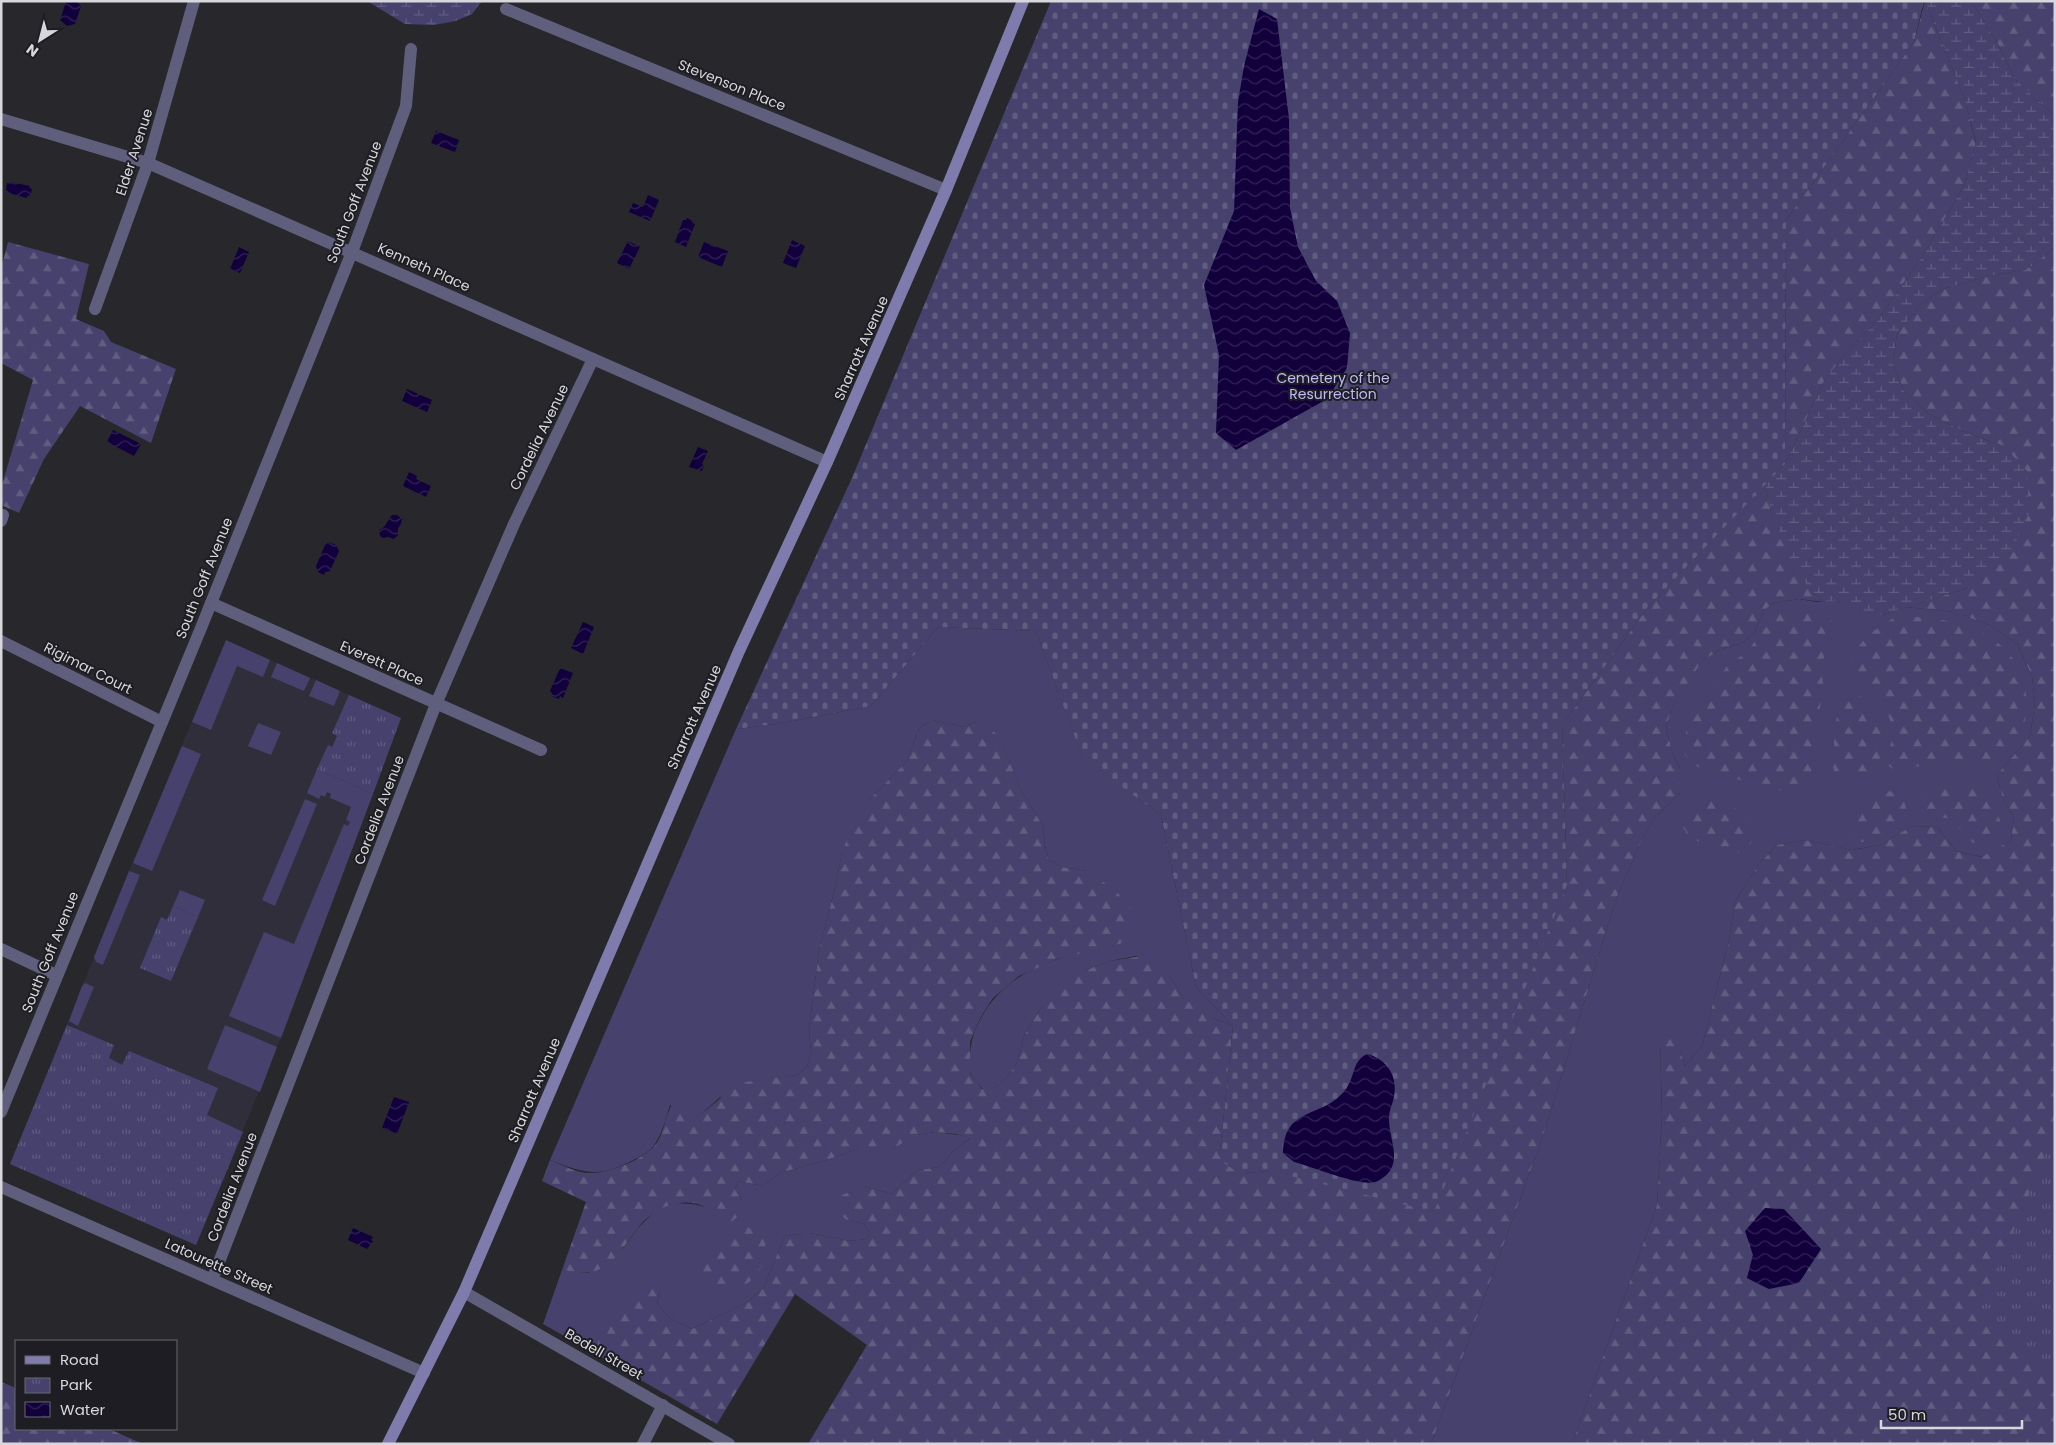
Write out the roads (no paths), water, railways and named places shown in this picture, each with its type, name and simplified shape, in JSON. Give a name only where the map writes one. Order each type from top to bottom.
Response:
[{"type":"street","name":"Elder Avenue","points":[[94,309],[148,163],[194,1]]},
{"type":"street","name":"Sharrott Avenue","points":[[388,1444],[464,1292],[739,651],[827,462],[946,190],[1024,1]]},
{"type":"street","name":"Stevenson Place","points":[[506,9],[946,190]]},
{"type":"street","name":"South Goff Avenue","points":[[1,1112],[56,975],[211,604],[352,252],[406,106],[411,49]]},
{"type":"street","name":"Kenneth Place","points":[[1,119],[148,163],[827,462]]},
{"type":"street","name":"Cordelia Avenue","points":[[212,1280],[436,704],[514,524],[593,359]]},
{"type":"street","name":"Everett Place","points":[[211,604],[541,750]]},
{"type":"street","name":"Rigimar Court","points":[[1,641],[162,722]]},
{"type":"street","points":[[1,949],[56,975]]},
{"type":"street","name":"Latourette Street","points":[[1,1187],[424,1373]]},
{"type":"street","name":"Bedell Street","points":[[464,1292],[729,1444]]},
{"type":"street","points":[[642,1444],[663,1405]]},
{"type":"water","points":[[76,1],[81,6],[75,24],[67,26],[60,20],[66,2]]},
{"type":"water","points":[[1259,9],[1277,19],[1289,119],[1290,208],[1298,247],[1316,281],[1337,301],[1350,333],[1347,368],[1327,399],[1236,450],[1216,433],[1219,355],[1204,285],[1234,211],[1238,102],[1244,66]]},
{"type":"water","points":[[436,131],[459,140],[455,152],[431,143]]},
{"type":"water","points":[[11,182],[30,186],[29,188],[32,189],[30,196],[28,195],[27,198],[8,193],[6,190],[7,183],[10,184]]},
{"type":"water","points":[[648,195],[659,200],[650,221],[629,212],[633,203],[643,207]]},
{"type":"water","points":[[687,218],[693,220],[692,223],[695,224],[686,247],[675,242],[683,220]]},
{"type":"water","points":[[792,240],[805,246],[796,268],[783,263]]},
{"type":"water","points":[[628,241],[640,247],[629,269],[617,263]]},
{"type":"water","points":[[704,242],[728,251],[722,267],[698,257]]},
{"type":"water","points":[[239,247],[249,252],[240,273],[230,269]]},
{"type":"water","points":[[407,389],[432,400],[427,412],[402,401]]},
{"type":"water","points":[[113,430],[141,444],[134,456],[107,442]]},
{"type":"water","points":[[698,447],[708,451],[702,464],[704,466],[702,471],[689,467]]},
{"type":"water","points":[[409,472],[417,476],[416,479],[431,486],[426,497],[403,486]]},
{"type":"water","points":[[392,515],[397,515],[402,519],[398,528],[398,535],[394,539],[383,538],[380,536],[379,530],[384,527]]},
{"type":"water","points":[[329,542],[336,545],[339,551],[330,571],[325,572],[324,575],[318,572],[316,566],[325,545]]},
{"type":"water","points":[[583,622],[594,627],[583,654],[571,648]]},
{"type":"water","points":[[560,668],[573,673],[563,698],[560,696],[559,699],[551,696],[552,693],[550,691]]},
{"type":"water","points":[[1367,1054],[1374,1056],[1385,1064],[1390,1070],[1394,1082],[1394,1097],[1389,1119],[1394,1153],[1392,1168],[1387,1175],[1371,1183],[1350,1180],[1294,1162],[1283,1153],[1285,1137],[1290,1127],[1298,1119],[1337,1099],[1349,1084],[1356,1065]]},
{"type":"water","points":[[394,1097],[409,1102],[397,1134],[382,1128]]},
{"type":"water","points":[[1765,1208],[1784,1209],[1821,1249],[1799,1283],[1769,1289],[1747,1278],[1753,1255],[1745,1231]]},
{"type":"water","points":[[353,1228],[373,1237],[371,1240],[373,1241],[367,1249],[348,1240]]},
{"type":"park label","name":"Cemetery of the Resurrection","points":[[1333,386]]}]
